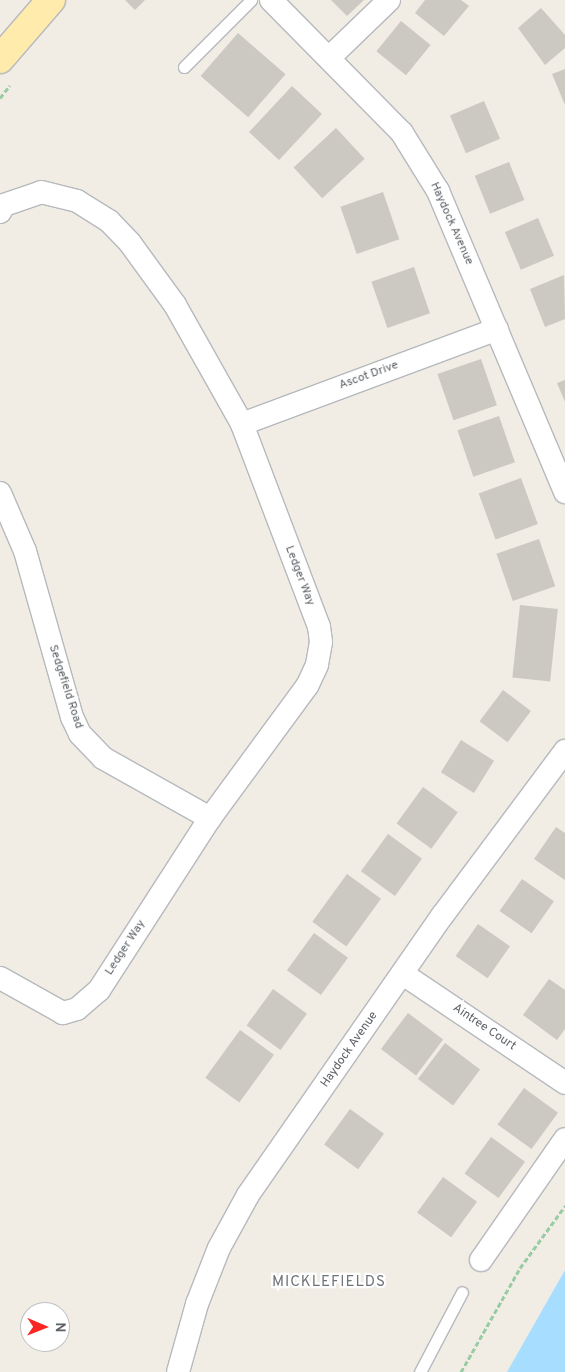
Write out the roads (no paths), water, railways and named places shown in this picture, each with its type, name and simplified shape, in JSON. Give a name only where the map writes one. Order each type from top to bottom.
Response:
[{"type":"main road","points":[[0,59],[51,0]]},
{"type":"street","name":"Haydock Avenue","points":[[271,0],[330,57],[402,133],[438,191],[497,329],[557,449],[565,492]]},
{"type":"street","points":[[330,57],[389,0]]},
{"type":"street","name":"Ledger Way","points":[[0,212],[4,205],[40,192],[77,201],[109,221],[130,243],[175,305],[242,424],[319,627],[321,652],[307,686],[210,818],[99,990],[77,1009],[63,1013],[0,978]]},
{"type":"street","name":"Ascot Drive","points":[[242,424],[497,329]]},
{"type":"street","name":"Sedgefield Road","points":[[0,493],[25,551],[72,716],[80,734],[103,758],[210,818]]},
{"type":"street","name":"Haydock Avenue","points":[[178,1372],[197,1304],[219,1248],[248,1195],[403,974],[565,751]]},
{"type":"street","name":"Aintree Court","points":[[403,974],[565,1083]]},
{"type":"street","points":[[482,1260],[565,1139]]},
{"type":"lane","points":[[184,67],[251,0]]},
{"type":"lane","points":[[420,1372],[462,1292]]},
{"type":"water","points":[[565,1270],[565,1372],[507,1372]]},
{"type":"district","name":"MICKLEFIELDS","points":[[329,1283]]}]
